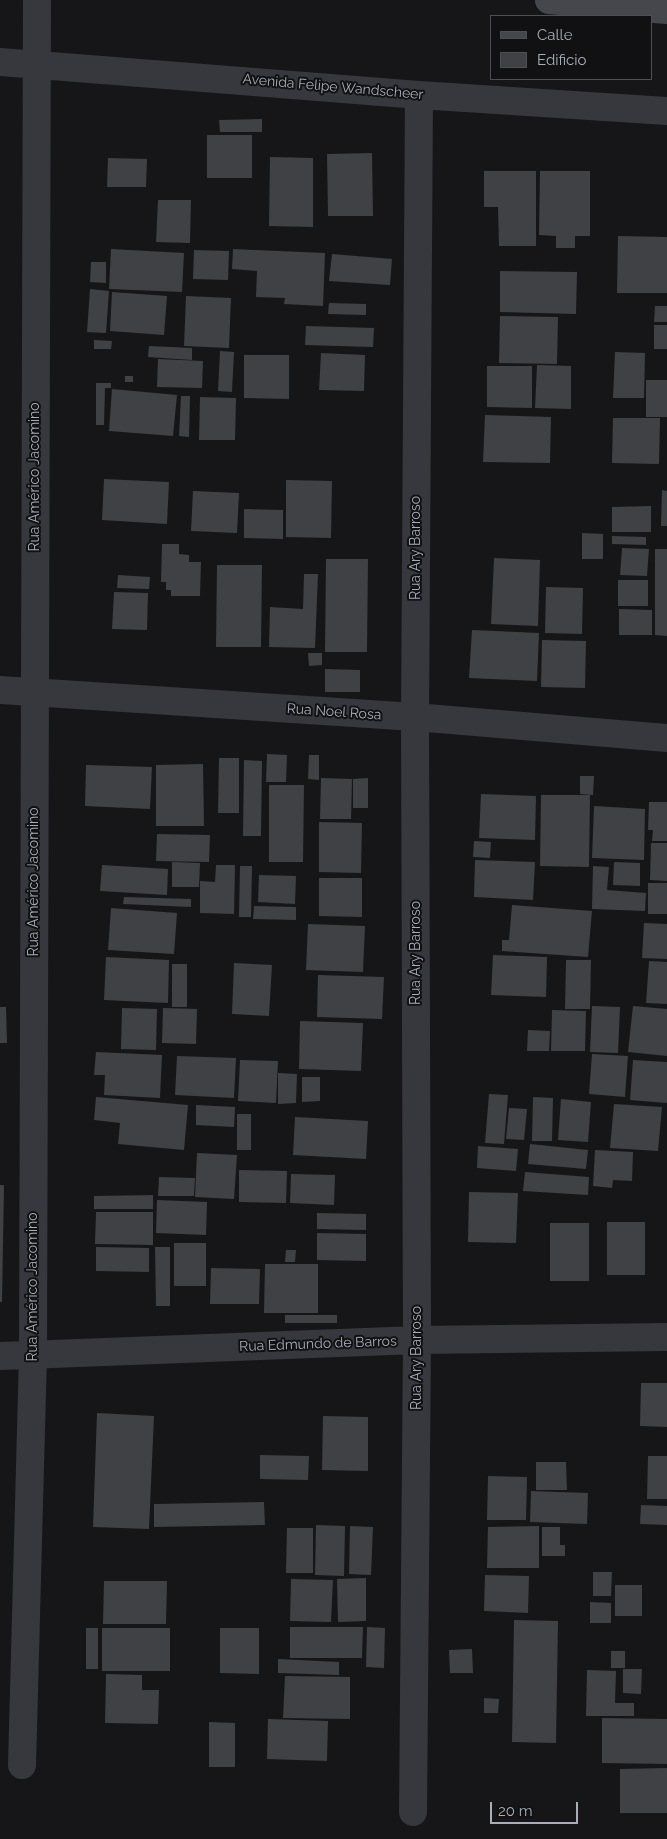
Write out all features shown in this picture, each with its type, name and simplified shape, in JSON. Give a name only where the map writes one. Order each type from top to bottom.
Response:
[{"type":"main road","points":[[550,0],[667,10]]},
{"type":"street","name":"Rua Américo Jacomino","points":[[22,1764],[33,1355],[37,0]]},
{"type":"street","name":"Avenida Felipe Wandscheer","points":[[0,62],[667,111]]},
{"type":"street","name":"Rua Ary Barroso","points":[[413,1812],[417,1340],[415,717],[419,94]]},
{"type":"street","name":"Rua Noel Rosa","points":[[0,690],[415,717],[667,738]]},
{"type":"street","name":"Rua Edmundo de Barros","points":[[0,1356],[417,1340],[667,1337]]},
{"type":"building","points":[[262,119],[262,132],[220,132],[219,120]]},
{"type":"building","points":[[207,135],[252,135],[252,178],[207,178]]},
{"type":"building","points":[[372,153],[373,216],[328,216],[327,154]]},
{"type":"building","points":[[270,157],[313,158],[313,227],[269,226]]},
{"type":"building","points":[[108,158],[147,159],[146,187],[107,187]]},
{"type":"building","points":[[484,171],[536,171],[536,246],[499,246],[498,207],[484,207]]},
{"type":"building","points":[[540,171],[590,171],[590,236],[575,236],[575,248],[556,248],[556,236],[539,235]]},
{"type":"building","points":[[158,200],[191,200],[190,243],[156,242]]},
{"type":"building","points":[[618,236],[667,237],[667,293],[617,293]]},
{"type":"building","points":[[111,249],[184,253],[182,292],[109,289]]},
{"type":"building","points":[[233,249],[325,253],[323,306],[284,304],[285,298],[256,297],[257,271],[232,269]]},
{"type":"building","points":[[194,250],[229,251],[228,280],[193,279]]},
{"type":"building","points":[[332,254],[392,259],[390,285],[329,281]]},
{"type":"building","points":[[91,262],[106,262],[106,283],[90,282]]},
{"type":"building","points":[[500,271],[577,272],[576,314],[500,312]]},
{"type":"building","points":[[90,289],[109,291],[106,333],[87,332]]},
{"type":"building","points":[[112,292],[167,296],[164,335],[110,331]]},
{"type":"building","points":[[186,296],[231,298],[229,348],[184,346]]},
{"type":"building","points":[[329,303],[366,304],[366,315],[328,314]]},
{"type":"building","points":[[655,306],[667,306],[667,322],[654,322]]},
{"type":"building","points":[[500,316],[558,317],[557,364],[499,363]]},
{"type":"building","points":[[654,325],[667,325],[667,349],[654,349]]},
{"type":"building","points":[[306,326],[374,328],[373,347],[305,345]]},
{"type":"building","points":[[94,340],[112,341],[111,349],[94,349]]},
{"type":"building","points":[[149,346],[192,348],[192,360],[148,357]]},
{"type":"building","points":[[220,351],[234,352],[232,392],[218,391]]},
{"type":"building","points":[[615,352],[645,353],[644,398],[613,398]]},
{"type":"building","points":[[321,353],[365,355],[364,391],[319,390]]},
{"type":"building","points":[[244,355],[289,355],[289,399],[244,398]]},
{"type":"building","points":[[158,359],[203,361],[202,388],[157,387]]},
{"type":"building","points":[[537,365],[571,366],[571,409],[535,408]]},
{"type":"building","points":[[487,366],[532,366],[532,408],[487,407]]},
{"type":"building","points":[[125,376],[133,376],[133,382],[125,382]]},
{"type":"building","points":[[646,380],[667,380],[667,417],[646,417]]},
{"type":"building","points":[[96,383],[111,383],[111,388],[105,388],[104,425],[96,425]]},
{"type":"building","points":[[112,389],[177,395],[173,436],[109,431]]},
{"type":"building","points":[[181,396],[190,396],[189,437],[179,436]]},
{"type":"building","points":[[200,397],[236,398],[235,440],[199,440]]},
{"type":"building","points":[[485,415],[551,417],[550,463],[483,462]]},
{"type":"building","points":[[613,418],[660,418],[659,464],[612,463]]},
{"type":"building","points":[[104,479],[169,482],[167,524],[102,520]]},
{"type":"building","points":[[286,480],[332,481],[331,538],[286,537]]},
{"type":"building","points":[[662,490],[667,491],[667,526],[661,526]]},
{"type":"building","points":[[193,491],[239,493],[237,533],[191,531]]},
{"type":"building","points":[[651,506],[651,532],[612,532],[612,507]]},
{"type":"building","points":[[244,509],[283,510],[283,539],[244,538]]},
{"type":"building","points":[[582,533],[603,534],[603,559],[582,559]]},
{"type":"building","points":[[612,536],[646,537],[646,545],[612,544]]},
{"type":"building","points":[[162,544],[179,544],[179,554],[189,555],[189,562],[201,562],[200,596],[171,596],[171,590],[166,590],[166,582],[161,582]]},
{"type":"building","points":[[622,548],[649,549],[647,576],[620,575]]},
{"type":"building","points":[[655,549],[667,549],[667,636],[655,635]]},
{"type":"building","points":[[494,558],[540,560],[538,626],[491,624]]},
{"type":"building","points":[[326,559],[368,559],[367,652],[325,652]]},
{"type":"building","points":[[217,565],[262,565],[261,647],[216,647]]},
{"type":"building","points":[[304,574],[318,574],[315,648],[269,647],[270,607],[303,609]]},
{"type":"building","points":[[118,575],[150,577],[149,589],[117,588]]},
{"type":"building","points":[[618,580],[648,580],[648,606],[618,606]]},
{"type":"building","points":[[546,587],[583,588],[582,634],[545,633]]},
{"type":"building","points":[[114,592],[148,593],[147,630],[112,629]]},
{"type":"building","points":[[619,609],[652,610],[652,635],[619,635]]},
{"type":"building","points":[[472,630],[539,633],[537,681],[469,678]]},
{"type":"building","points":[[542,640],[586,641],[585,688],[541,687]]},
{"type":"building","points":[[308,653],[322,653],[322,665],[309,666]]},
{"type":"building","points":[[325,669],[360,670],[360,692],[325,692]]},
{"type":"building","points":[[267,754],[287,755],[286,782],[266,782]]},
{"type":"building","points":[[309,755],[319,755],[319,780],[308,779]]},
{"type":"building","points":[[219,758],[239,758],[239,813],[218,813]]},
{"type":"building","points":[[244,760],[262,761],[261,836],[243,836]]},
{"type":"building","points":[[203,764],[204,826],[156,826],[156,765]]},
{"type":"building","points":[[86,765],[152,767],[150,809],[85,806]]},
{"type":"building","points":[[580,776],[594,776],[593,795],[580,794]]},
{"type":"building","points":[[321,778],[352,779],[351,819],[320,819]]},
{"type":"building","points":[[368,778],[368,808],[353,808],[353,779]]},
{"type":"building","points":[[269,785],[304,785],[303,862],[269,862]]},
{"type":"building","points":[[481,794],[536,796],[535,840],[479,838]]},
{"type":"building","points":[[541,795],[590,795],[589,867],[540,866]]},
{"type":"building","points":[[649,802],[667,802],[667,841],[652,841],[653,830],[648,830]]},
{"type":"building","points":[[594,806],[645,809],[644,860],[592,858]]},
{"type":"building","points":[[319,822],[362,823],[361,873],[319,872]]},
{"type":"building","points":[[157,834],[210,835],[209,862],[156,861]]},
{"type":"building","points":[[474,841],[491,842],[490,858],[473,857]]},
{"type":"building","points":[[651,843],[667,843],[667,881],[650,880]]},
{"type":"building","points":[[475,860],[535,862],[533,900],[474,897]]},
{"type":"building","points":[[172,862],[200,863],[199,887],[172,887]]},
{"type":"building","points":[[614,862],[640,863],[640,886],[613,885]]},
{"type":"building","points":[[102,865],[168,869],[167,895],[100,891]]},
{"type":"building","points":[[216,865],[235,865],[234,914],[200,913],[200,881],[215,882]]},
{"type":"building","points":[[240,866],[252,866],[251,917],[239,917]]},
{"type":"building","points":[[593,866],[609,867],[607,890],[646,893],[645,911],[592,909]]},
{"type":"building","points":[[259,875],[296,876],[295,904],[258,902]]},
{"type":"building","points":[[319,878],[362,878],[362,917],[319,916]]},
{"type":"building","points":[[648,883],[667,883],[667,914],[648,914]]},
{"type":"building","points":[[124,897],[191,899],[191,907],[123,904]]},
{"type":"building","points":[[512,905],[592,911],[588,957],[502,951],[502,940],[509,940]]},
{"type":"building","points":[[254,906],[296,907],[296,920],[253,919]]},
{"type":"building","points":[[111,908],[177,913],[174,954],[108,950]]},
{"type":"building","points":[[644,923],[667,924],[667,959],[642,958]]},
{"type":"building","points":[[308,924],[365,926],[363,972],[306,970]]},
{"type":"building","points":[[493,955],[547,957],[546,997],[491,995]]},
{"type":"building","points":[[106,957],[169,960],[168,1003],[104,1000]]},
{"type":"building","points":[[566,960],[591,960],[590,1009],[565,1009]]},
{"type":"building","points":[[649,961],[667,962],[667,1004],[646,1003]]},
{"type":"building","points":[[234,963],[272,965],[269,1016],[232,1014]]},
{"type":"building","points":[[172,964],[187,964],[187,1007],[172,1007]]},
{"type":"building","points":[[318,975],[384,977],[382,1019],[317,1017]]},
{"type":"building","points":[[592,1006],[620,1007],[618,1053],[590,1052]]},
{"type":"building","points":[[633,1006],[667,1009],[667,1056],[628,1052]]},
{"type":"building","points":[[0,1007],[6,1007],[7,1043],[0,1043]]},
{"type":"building","points":[[122,1008],[157,1009],[156,1050],[121,1049]]},
{"type":"building","points":[[163,1008],[197,1009],[196,1044],[162,1043]]},
{"type":"building","points":[[552,1010],[586,1011],[585,1051],[551,1051]]},
{"type":"building","points":[[300,1021],[363,1023],[361,1071],[299,1069]]},
{"type":"building","points":[[528,1030],[550,1031],[549,1051],[527,1051]]},
{"type":"building","points":[[96,1052],[162,1055],[160,1098],[104,1095],[105,1075],[94,1075]]},
{"type":"building","points":[[592,1054],[628,1056],[625,1097],[589,1094]]},
{"type":"building","points":[[177,1056],[236,1058],[234,1098],[175,1095]]},
{"type":"building","points":[[240,1060],[278,1061],[276,1103],[238,1101]]},
{"type":"building","points":[[633,1060],[667,1062],[667,1103],[630,1100]]},
{"type":"building","points":[[278,1073],[297,1074],[296,1103],[278,1104]]},
{"type":"building","points":[[302,1077],[320,1077],[320,1101],[302,1102]]},
{"type":"building","points":[[489,1094],[508,1095],[504,1144],[485,1143]]},
{"type":"building","points":[[96,1097],[188,1105],[184,1150],[118,1144],[120,1123],[94,1120]]},
{"type":"building","points":[[533,1097],[553,1098],[552,1141],[532,1141]]},
{"type":"building","points":[[561,1099],[591,1102],[588,1142],[558,1140]]},
{"type":"building","points":[[614,1104],[662,1107],[658,1151],[610,1148]]},
{"type":"building","points":[[196,1105],[235,1107],[234,1127],[196,1125]]},
{"type":"building","points":[[509,1108],[527,1109],[524,1140],[506,1139]]},
{"type":"building","points":[[237,1114],[251,1114],[251,1150],[237,1150]]},
{"type":"building","points":[[295,1117],[368,1121],[366,1159],[293,1155]]},
{"type":"building","points":[[530,1144],[588,1150],[586,1169],[528,1164]]},
{"type":"building","points":[[478,1146],[518,1149],[516,1171],[477,1168]]},
{"type":"building","points":[[595,1150],[633,1152],[632,1181],[613,1180],[612,1188],[593,1186]]},
{"type":"building","points":[[197,1153],[237,1155],[234,1199],[195,1197]]},
{"type":"building","points":[[239,1170],[287,1171],[286,1203],[239,1202]]},
{"type":"building","points":[[525,1172],[589,1177],[588,1195],[523,1191]]},
{"type":"building","points":[[291,1174],[335,1175],[334,1205],[290,1203]]},
{"type":"building","points":[[159,1177],[195,1178],[194,1196],[158,1196]]},
{"type":"building","points":[[0,1185],[4,1185],[2,1302],[0,1302]]},
{"type":"building","points":[[469,1192],[518,1193],[516,1243],[468,1242]]},
{"type":"building","points":[[153,1195],[153,1209],[94,1209],[94,1196]]},
{"type":"building","points":[[157,1200],[207,1202],[206,1235],[156,1233]]},
{"type":"building","points":[[96,1212],[153,1212],[153,1245],[95,1244]]},
{"type":"building","points":[[317,1213],[366,1214],[366,1230],[317,1229]]},
{"type":"building","points":[[607,1222],[645,1222],[645,1275],[607,1275]]},
{"type":"building","points":[[550,1223],[589,1223],[589,1281],[550,1281]]},
{"type":"building","points":[[317,1233],[366,1234],[366,1261],[317,1260]]},
{"type":"building","points":[[174,1243],[206,1243],[206,1286],[174,1286]]},
{"type":"building","points":[[96,1247],[149,1248],[149,1272],[96,1271]]},
{"type":"building","points":[[155,1247],[170,1247],[170,1306],[156,1306]]},
{"type":"building","points":[[286,1250],[296,1250],[295,1262],[285,1262]]},
{"type":"building","points":[[265,1264],[318,1264],[318,1313],[264,1313]]},
{"type":"building","points":[[211,1268],[260,1269],[259,1304],[210,1304]]},
{"type":"building","points":[[285,1315],[337,1315],[337,1323],[285,1323]]},
{"type":"building","points":[[641,1383],[667,1383],[667,1427],[640,1426]]},
{"type":"building","points":[[97,1413],[154,1416],[149,1529],[93,1527]]},
{"type":"building","points":[[323,1416],[368,1417],[368,1471],[322,1470]]},
{"type":"building","points":[[260,1455],[309,1456],[308,1480],[260,1479]]},
{"type":"building","points":[[648,1456],[667,1456],[667,1499],[647,1499]]},
{"type":"building","points":[[536,1462],[566,1462],[567,1490],[536,1490]]},
{"type":"building","points":[[488,1476],[527,1477],[526,1520],[487,1520]]},
{"type":"building","points":[[531,1491],[588,1493],[587,1524],[530,1522]]},
{"type":"building","points":[[264,1502],[265,1525],[154,1527],[154,1504]]},
{"type":"building","points":[[641,1505],[667,1506],[667,1525],[640,1524]]},
{"type":"building","points":[[316,1525],[345,1526],[344,1576],[315,1575]]},
{"type":"building","points":[[350,1526],[373,1527],[371,1575],[349,1574]]},
{"type":"building","points":[[539,1526],[539,1568],[487,1568],[488,1527]]},
{"type":"building","points":[[542,1527],[560,1527],[560,1545],[565,1545],[565,1556],[542,1556]]},
{"type":"building","points":[[287,1528],[313,1528],[313,1573],[286,1573]]},
{"type":"building","points":[[593,1572],[612,1572],[611,1596],[593,1596]]},
{"type":"building","points":[[485,1575],[529,1576],[528,1613],[484,1611]]},
{"type":"building","points":[[366,1578],[366,1621],[338,1622],[337,1579]]},
{"type":"building","points":[[291,1579],[333,1580],[331,1622],[290,1621]]},
{"type":"building","points":[[104,1581],[167,1581],[166,1624],[103,1624]]},
{"type":"building","points":[[615,1585],[642,1585],[642,1616],[615,1616]]},
{"type":"building","points":[[590,1602],[611,1603],[611,1623],[590,1623]]},
{"type":"building","points":[[514,1620],[558,1621],[556,1743],[512,1742]]},
{"type":"building","points":[[290,1627],[363,1627],[362,1658],[290,1658]]},
{"type":"building","points":[[367,1627],[385,1628],[384,1668],[366,1667]]},
{"type":"building","points":[[86,1628],[98,1628],[98,1669],[86,1669]]},
{"type":"building","points":[[102,1628],[170,1628],[170,1671],[102,1671]]},
{"type":"building","points":[[220,1628],[259,1628],[259,1674],[220,1673]]},
{"type":"building","points":[[472,1649],[473,1673],[450,1673],[449,1650]]},
{"type":"building","points":[[611,1651],[625,1651],[625,1668],[611,1668]]},
{"type":"building","points":[[278,1659],[339,1662],[339,1675],[278,1673]]},
{"type":"building","points":[[623,1669],[642,1669],[641,1694],[623,1693]]},
{"type":"building","points":[[587,1670],[616,1671],[615,1703],[634,1703],[634,1716],[586,1716]]},
{"type":"building","points":[[106,1674],[142,1675],[142,1690],[159,1690],[158,1724],[105,1723]]},
{"type":"building","points":[[285,1676],[350,1677],[350,1719],[283,1718]]},
{"type":"building","points":[[484,1698],[499,1699],[498,1713],[484,1713]]},
{"type":"building","points":[[602,1718],[667,1719],[667,1764],[602,1763]]},
{"type":"building","points":[[268,1719],[328,1721],[327,1761],[267,1759]]},
{"type":"building","points":[[209,1722],[235,1723],[235,1767],[209,1767]]},
{"type":"building","points":[[667,1768],[667,1813],[620,1813],[620,1769]]}]
